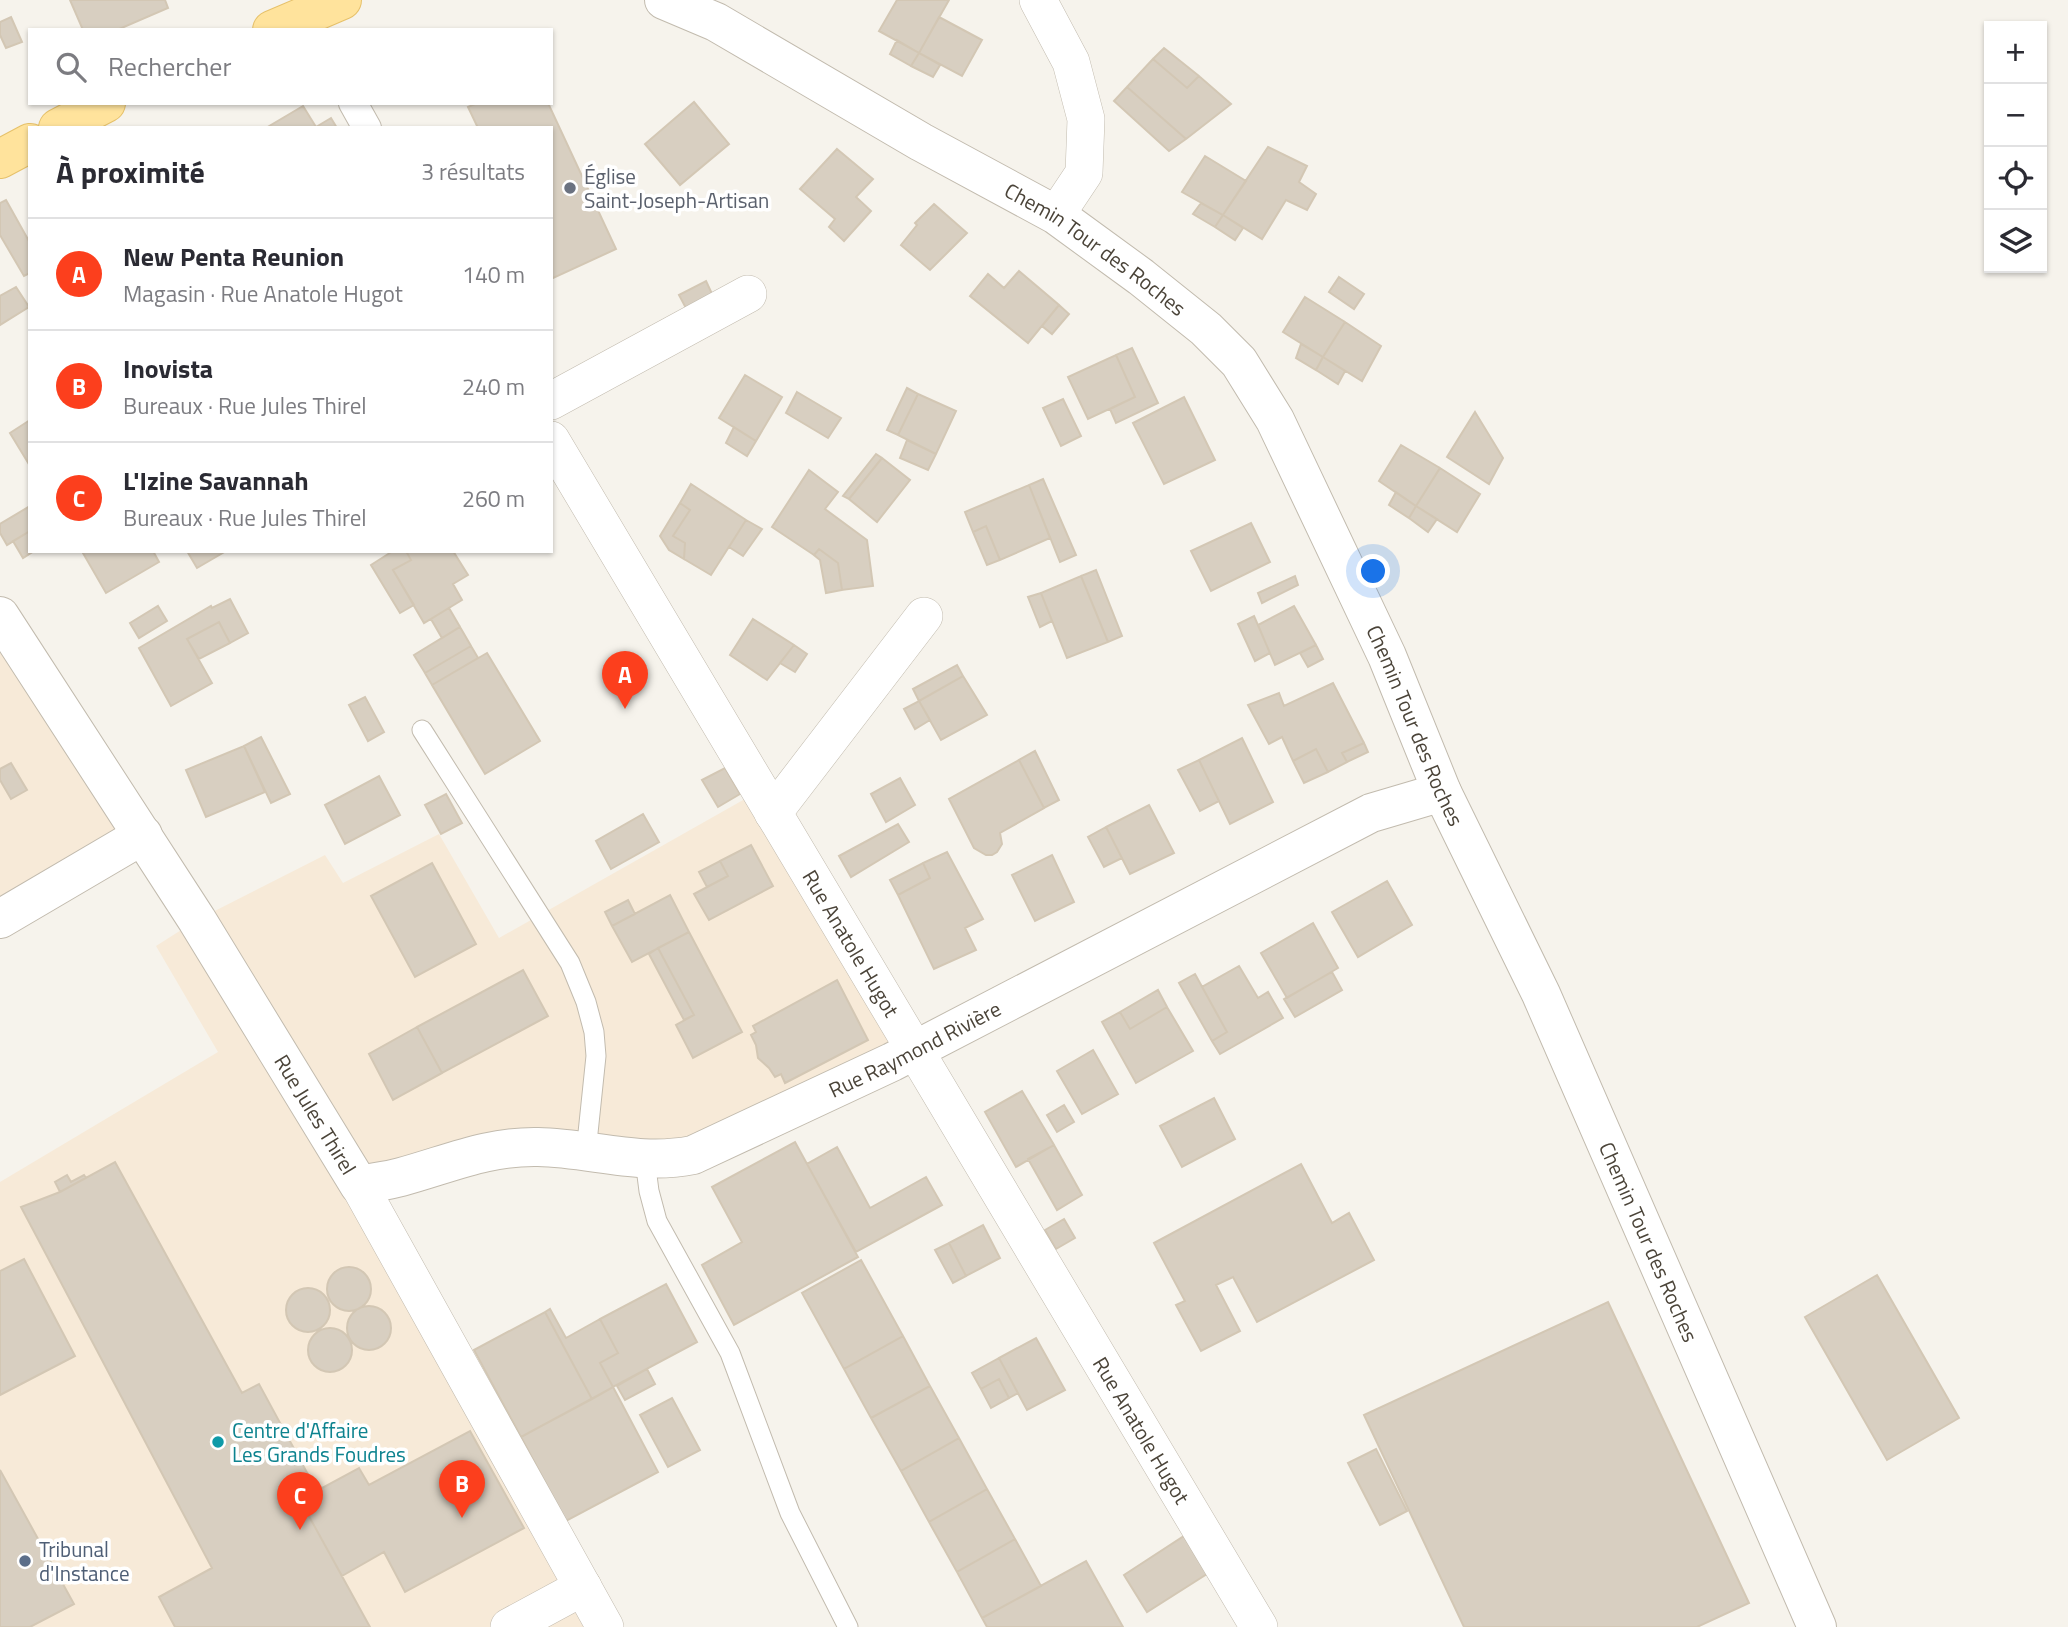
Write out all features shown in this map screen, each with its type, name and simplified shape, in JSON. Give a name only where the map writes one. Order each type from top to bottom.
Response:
[{"type":"main road","points":[[295,25],[342,0]]},
{"type":"main road","points":[[62,126],[102,105]]},
{"type":"street","name":"Chemin Tour des Roches","points":[[664,0],[704,11],[920,142],[1056,215],[1206,329],[1239,362],[1275,420],[1387,656],[1442,792],[1541,994],[1817,1627]]},
{"type":"street","points":[[1038,0],[1071,62],[1086,119],[1084,173],[1056,215]]},
{"type":"street","points":[[354,105],[367,126]]},
{"type":"street","points":[[553,400],[748,294]]},
{"type":"street","name":"Rue Anatole Hugot","points":[[553,443],[1259,1627]]},
{"type":"street","name":"Rue Jules Thirel","points":[[0,616],[143,835],[359,1185],[605,1627]]},
{"type":"street","points":[[773,813],[924,616]]},
{"type":"street","name":"Rue Raymond Rivière","points":[[359,1185],[398,1178],[480,1152],[537,1147],[645,1160],[668,1160],[693,1155],[913,1051],[1371,813],[1442,792]]},
{"type":"street","points":[[0,919],[143,835]]},
{"type":"street","points":[[509,1627],[583,1587]]},
{"type":"lane","points":[[422,730],[570,964],[586,1002],[594,1032],[596,1056],[586,1152]]},
{"type":"lane","points":[[645,1160],[657,1221],[730,1353],[790,1513],[848,1627]]},
{"type":"shaded area","points":[[0,624],[143,835],[0,919]]},
{"type":"shaded area","points":[[759,791],[913,1050],[693,1155],[586,1152],[359,1185],[604,1627],[0,1627],[0,1182],[218,1052],[156,946],[197,920],[325,855],[343,883],[439,834],[499,938]]},
{"type":"building","points":[[70,0],[165,0],[168,8],[122,28],[82,28]]},
{"type":"building","points":[[897,0],[949,0],[919,53],[879,31]]},
{"type":"building","points":[[11,17],[22,42],[6,48],[0,35],[0,22]]},
{"type":"building","points":[[939,17],[982,40],[962,76],[919,53]]},
{"type":"building","points":[[897,40],[919,53],[911,66],[890,54]]},
{"type":"building","points":[[1164,48],[1199,76],[1187,88],[1153,59]]},
{"type":"building","points":[[919,53],[940,65],[933,77],[911,66]]},
{"type":"building","points":[[1153,59],[1187,88],[1199,76],[1231,104],[1186,139],[1127,87]]},
{"type":"building","points":[[1127,87],[1186,139],[1169,151],[1114,101]]},
{"type":"building","points":[[694,102],[729,144],[680,185],[645,144]]},
{"type":"building","name":"Église Saint-Joseph-Artisan","points":[[549,105],[616,249],[553,278],[553,126],[477,126],[468,107]]},
{"type":"building","points":[[303,106],[315,126],[269,126]]},
{"type":"building","points":[[331,118],[336,126],[318,126]]},
{"type":"building","points":[[1268,147],[1307,166],[1299,182],[1316,194],[1307,210],[1286,200],[1262,239],[1223,215]]},
{"type":"building","points":[[837,149],[873,179],[856,197],[871,211],[844,241],[829,227],[835,219],[800,189]]},
{"type":"building","points":[[1205,156],[1246,181],[1223,215],[1182,192]]},
{"type":"building","points":[[6,200],[28,239],[28,274],[24,276],[0,235],[0,203]]},
{"type":"building","points":[[1201,203],[1223,215],[1215,227],[1193,214]]},
{"type":"building","points":[[934,204],[967,233],[930,270],[901,245],[917,225],[915,223]]},
{"type":"building","points":[[1223,215],[1243,228],[1235,240],[1215,227]]},
{"type":"building","points":[[1019,271],[1059,305],[1028,343],[970,296],[988,274],[1004,288]]},
{"type":"building","points":[[1339,277],[1364,294],[1354,309],[1329,292]]},
{"type":"building","points":[[706,281],[714,298],[688,312],[679,295]]},
{"type":"building","points":[[16,287],[28,308],[0,325],[0,296]]},
{"type":"building","points":[[1305,297],[1345,322],[1323,357],[1283,332]]},
{"type":"building","points":[[1059,305],[1069,314],[1052,334],[1042,326]]},
{"type":"building","points":[[1345,322],[1381,346],[1362,381],[1323,357]]},
{"type":"building","points":[[1301,344],[1323,357],[1316,370],[1296,358]]},
{"type":"building","points":[[1132,348],[1158,403],[1116,423],[1110,409],[1135,397],[1116,355]]},
{"type":"building","points":[[1116,355],[1135,397],[1088,419],[1068,377]]},
{"type":"building","points":[[1323,357],[1345,371],[1338,384],[1316,370]]},
{"type":"building","points":[[745,375],[782,397],[756,441],[719,418]]},
{"type":"building","points":[[907,388],[918,394],[898,435],[887,430]]},
{"type":"building","points":[[797,392],[841,418],[828,438],[786,413]]},
{"type":"building","points":[[918,394],[956,411],[936,454],[898,435]]},
{"type":"building","points":[[1184,397],[1215,460],[1164,484],[1133,423]]},
{"type":"building","points":[[1063,399],[1081,436],[1061,446],[1043,408]]},
{"type":"building","points":[[1475,412],[1503,458],[1489,484],[1447,457]]},
{"type":"building","points":[[28,421],[28,463],[10,433]]},
{"type":"building","points":[[734,427],[756,441],[747,456],[726,443]]},
{"type":"building","points":[[907,440],[936,454],[928,470],[900,458]]},
{"type":"building","points":[[1401,445],[1440,468],[1416,506],[1379,481]]},
{"type":"building","points":[[876,454],[882,458],[849,499],[843,496]]},
{"type":"building","points":[[882,458],[910,480],[877,522],[849,499]]},
{"type":"building","points":[[1440,468],[1480,494],[1457,532],[1416,506]]},
{"type":"building","points":[[809,470],[838,492],[825,509],[867,540],[873,586],[842,590],[838,563],[819,549],[814,555],[772,527]]},
{"type":"building","points":[[1043,479],[1076,555],[1060,562],[1029,485]]},
{"type":"building","points":[[691,484],[746,520],[711,575],[684,559],[685,543],[673,536],[690,510],[680,503]]},
{"type":"building","points":[[1029,485],[1050,538],[1000,560],[986,526],[973,532],[965,512]]},
{"type":"building","points":[[1396,492],[1416,506],[1409,518],[1389,505]]},
{"type":"building","points":[[680,503],[690,510],[673,536],[685,543],[684,559],[669,550],[660,536]]},
{"type":"building","points":[[1416,506],[1437,519],[1428,532],[1409,518]]},
{"type":"building","points":[[28,507],[28,532],[7,545],[0,533],[0,524]]},
{"type":"building","points":[[746,520],[762,529],[743,556],[729,547]]},
{"type":"building","points":[[1251,523],[1270,562],[1211,591],[1191,551]]},
{"type":"building","points":[[986,526],[1000,560],[987,565],[973,532]]},
{"type":"building","points":[[28,532],[28,553],[31,553],[23,558],[13,541]]},
{"type":"building","points":[[819,549],[838,563],[842,590],[826,593],[820,560],[814,555]]},
{"type":"building","points":[[83,553],[154,553],[159,562],[106,593]]},
{"type":"building","points":[[188,553],[223,553],[197,568]]},
{"type":"building","points":[[390,553],[407,553],[411,560],[393,570],[414,605],[400,613],[371,565]]},
{"type":"building","points":[[407,553],[454,553],[468,575],[453,584],[462,600],[424,623],[393,570],[411,560]]},
{"type":"building","points":[[1096,570],[1122,636],[1108,642],[1081,576]]},
{"type":"building","points":[[1081,576],[1108,642],[1067,658],[1041,593]]},
{"type":"building","points":[[1295,576],[1298,585],[1262,603],[1258,593]]},
{"type":"building","points":[[1041,593],[1052,621],[1040,627],[1028,597]]},
{"type":"building","points":[[230,599],[248,633],[230,643],[219,622],[187,639],[212,683],[171,706],[139,648],[211,606],[212,608]]},
{"type":"building","points":[[158,606],[167,621],[139,638],[130,623]]},
{"type":"building","points":[[1294,606],[1316,645],[1275,665],[1258,625]]},
{"type":"building","points":[[449,608],[460,627],[442,638],[431,619]]},
{"type":"building","points":[[1254,616],[1270,653],[1255,661],[1238,624]]},
{"type":"building","points":[[753,619],[794,645],[767,680],[730,655]]},
{"type":"building","points":[[219,622],[230,643],[199,659],[187,639]]},
{"type":"building","points":[[460,627],[471,646],[425,673],[414,655]]},
{"type":"building","points":[[794,645],[807,654],[795,672],[780,663]]},
{"type":"building","points":[[1316,645],[1323,659],[1308,667],[1300,653]]},
{"type":"building","points":[[471,646],[478,658],[432,685],[425,673]]},
{"type":"building","points":[[487,653],[540,741],[485,774],[432,685]]},
{"type":"building","points":[[957,665],[963,676],[919,701],[913,689]]},
{"type":"building","points":[[963,676],[987,715],[941,740],[919,701]]},
{"type":"building","points":[[1333,683],[1364,743],[1342,753],[1347,762],[1328,772],[1316,749],[1293,761],[1282,737],[1269,744],[1248,705],[1279,693],[1284,706]]},
{"type":"building","points":[[365,697],[384,732],[368,741],[349,705]]},
{"type":"building","points":[[919,701],[930,720],[915,729],[904,709]]},
{"type":"building","points":[[261,737],[290,794],[271,803],[244,746]]},
{"type":"building","points":[[1242,738],[1273,802],[1230,824],[1199,760]]},
{"type":"building","points":[[1364,743],[1368,752],[1347,762],[1342,753]]},
{"type":"building","points":[[244,746],[265,792],[206,817],[186,770]]},
{"type":"building","points":[[1316,749],[1328,772],[1304,783],[1293,761]]},
{"type":"building","points":[[1035,751],[1059,800],[1044,808],[1019,760]]},
{"type":"building","points":[[1019,760],[1044,808],[1000,833],[1002,844],[997,852],[986,855],[974,848],[949,799]]},
{"type":"building","points":[[1199,760],[1219,801],[1200,811],[1178,770]]},
{"type":"building","points":[[11,763],[27,790],[11,799],[0,780],[0,769]]},
{"type":"building","points":[[725,768],[740,794],[718,807],[702,780]]},
{"type":"building","points":[[379,776],[400,815],[345,844],[325,805]]},
{"type":"building","points":[[900,778],[915,805],[886,822],[871,794]]},
{"type":"building","points":[[446,794],[462,823],[441,834],[425,805]]},
{"type":"building","points":[[1149,805],[1174,853],[1130,874],[1106,827]]},
{"type":"building","points":[[643,814],[659,842],[611,869],[596,841]]},
{"type":"building","points":[[898,824],[909,842],[851,877],[839,856]]},
{"type":"building","points":[[1106,827],[1122,858],[1104,867],[1088,837]]},
{"type":"building","points":[[751,845],[773,886],[709,920],[694,894],[728,876],[720,861]]},
{"type":"building","points":[[947,852],[983,919],[965,928],[976,950],[934,969],[898,895],[930,878],[923,863]]},
{"type":"building","points":[[1052,855],[1074,902],[1035,921],[1012,875]]},
{"type":"building","points":[[720,861],[728,876],[707,887],[699,872]]},
{"type":"building","points":[[432,863],[476,944],[415,977],[371,896]]},
{"type":"building","points":[[923,863],[930,878],[898,895],[890,880]]},
{"type":"building","points":[[1387,881],[1412,925],[1358,957],[1332,912]]},
{"type":"building","points":[[670,895],[689,932],[632,962],[612,926]]},
{"type":"building","points":[[628,900],[635,914],[612,926],[605,912]]},
{"type":"building","points":[[1313,923],[1338,968],[1287,998],[1261,953]]},
{"type":"building","points":[[689,932],[742,1032],[693,1058],[676,1025],[694,1015],[658,948]]},
{"type":"building","points":[[658,948],[694,1015],[684,1020],[649,954]]},
{"type":"building","points":[[1239,966],[1258,998],[1268,992],[1283,1018],[1220,1054],[1212,1041],[1227,1032],[1202,987]]},
{"type":"building","points":[[523,970],[548,1016],[442,1073],[417,1027]]},
{"type":"building","points":[[1332,972],[1342,990],[1295,1017],[1284,999]]},
{"type":"building","points":[[1195,974],[1227,1032],[1212,1041],[1179,983]]},
{"type":"building","points":[[837,980],[868,1040],[785,1083],[781,1074],[775,1077],[758,1058],[751,1035],[756,1032],[753,1026]]},
{"type":"building","points":[[1158,990],[1167,1007],[1130,1029],[1120,1012]]},
{"type":"building","points":[[1167,1007],[1193,1051],[1136,1083],[1102,1022],[1120,1012],[1130,1029]]},
{"type":"building","points":[[417,1027],[442,1073],[393,1100],[369,1054]]},
{"type":"building","points":[[1093,1050],[1118,1094],[1082,1114],[1057,1071]]},
{"type":"building","points":[[1022,1091],[1054,1145],[1016,1167],[985,1112]]},
{"type":"building","points":[[1214,1098],[1235,1139],[1182,1167],[1160,1126]]},
{"type":"building","points":[[1064,1105],[1074,1122],[1057,1132],[1047,1115]]},
{"type":"building","points":[[795,1142],[858,1257],[734,1325],[702,1265],[742,1242],[712,1187]]},
{"type":"building","points":[[1054,1145],[1082,1195],[1057,1210],[1028,1159]]},
{"type":"building","points":[[837,1147],[870,1208],[926,1177],[942,1205],[856,1252],[807,1164]]},
{"type":"building","name":"Centre d'Affaire Les Grands Foudres","points":[[115,1162],[242,1393],[259,1384],[317,1491],[300,1500],[370,1627],[175,1627],[159,1597],[212,1568],[21,1207],[60,1192]]},
{"type":"building","points":[[1301,1164],[1332,1223],[1349,1213],[1374,1260],[1257,1322],[1233,1277],[1216,1285],[1240,1331],[1201,1351],[1176,1305],[1185,1301],[1154,1243]]},
{"type":"building","points":[[67,1175],[71,1182],[84,1175],[86,1178],[60,1192],[55,1182]]},
{"type":"building","points":[[1064,1219],[1075,1238],[1056,1249],[1045,1230]]},
{"type":"building","points":[[983,1225],[1000,1258],[966,1276],[949,1243]]},
{"type":"building","points":[[949,1243],[966,1276],[953,1283],[935,1250]]},
{"type":"building","points":[[24,1259],[75,1356],[0,1395],[0,1271]]},
{"type":"building","points":[[861,1260],[903,1336],[844,1369],[802,1293]]},
{"type":"building","points":[[349,1267],[364,1274],[371,1289],[364,1304],[349,1311],[334,1304],[327,1289],[334,1274]]},
{"type":"building","points":[[1877,1275],[1959,1418],[1887,1460],[1805,1317]]},
{"type":"building","points":[[666,1284],[697,1342],[613,1387],[600,1363],[618,1353],[600,1319]]},
{"type":"building","points":[[308,1288],[317,1289],[324,1294],[329,1301],[329,1319],[324,1326],[317,1331],[308,1332],[299,1331],[292,1326],[287,1319],[286,1310],[287,1301],[292,1294],[299,1289]]},
{"type":"building","points":[[1608,1302],[1749,1603],[1697,1627],[1464,1627],[1364,1415]]},
{"type":"building","points":[[369,1306],[385,1312],[391,1328],[385,1344],[369,1350],[353,1344],[347,1328],[353,1312]]},
{"type":"building","points":[[550,1309],[566,1338],[600,1319],[618,1353],[600,1363],[613,1387],[592,1399],[545,1312]]},
{"type":"building","points":[[545,1312],[592,1399],[521,1437],[474,1350]]},
{"type":"building","points":[[330,1328],[346,1334],[352,1350],[346,1366],[330,1372],[314,1366],[308,1350],[314,1334]]},
{"type":"building","points":[[903,1336],[930,1386],[871,1418],[844,1369]]},
{"type":"building","points":[[1036,1338],[1065,1390],[1027,1410],[999,1358]]},
{"type":"building","points":[[999,1358],[1018,1393],[1009,1398],[999,1379],[981,1389],[972,1373]]},
{"type":"building","points":[[647,1369],[655,1384],[625,1400],[617,1386]]},
{"type":"building","points":[[999,1379],[1009,1398],[991,1408],[981,1389]]},
{"type":"building","points":[[930,1386],[959,1438],[901,1471],[871,1418]]},
{"type":"building","points":[[613,1387],[658,1472],[566,1521],[521,1437]]},
{"type":"building","points":[[672,1398],[700,1450],[668,1467],[640,1415]]},
{"type":"building","points":[[470,1431],[524,1528],[405,1592],[384,1552],[342,1576],[300,1500],[359,1468],[369,1485]]},
{"type":"building","points":[[959,1438],[987,1489],[929,1522],[901,1471]]},
{"type":"building","points":[[1376,1449],[1407,1511],[1380,1525],[1348,1463]]},
{"type":"building","name":"Tribunal d'Instance","points":[[0,1470],[74,1604],[30,1627],[0,1627]]},
{"type":"building","points":[[987,1489],[1015,1539],[957,1572],[929,1522]]},
{"type":"building","points":[[1184,1536],[1207,1574],[1147,1612],[1124,1575]]},
{"type":"building","points":[[1015,1539],[1041,1586],[982,1618],[957,1572]]},
{"type":"building","points":[[1086,1561],[1123,1627],[987,1627],[982,1618]]},
{"type":"place","name":"Église Saint-Joseph-Artisan","points":[[570,188]]},
{"type":"place","name":"New Penta Reunion","points":[[625,709]]},
{"type":"place","name":"Centre d'Affaire Les Grands Foudres","points":[[218,1442]]},
{"type":"place","name":"Inovista","points":[[462,1518]]},
{"type":"place","name":"L'Izine Savannah","points":[[300,1530]]},
{"type":"place","name":"Tribunal d'Instance","points":[[25,1561]]}]
